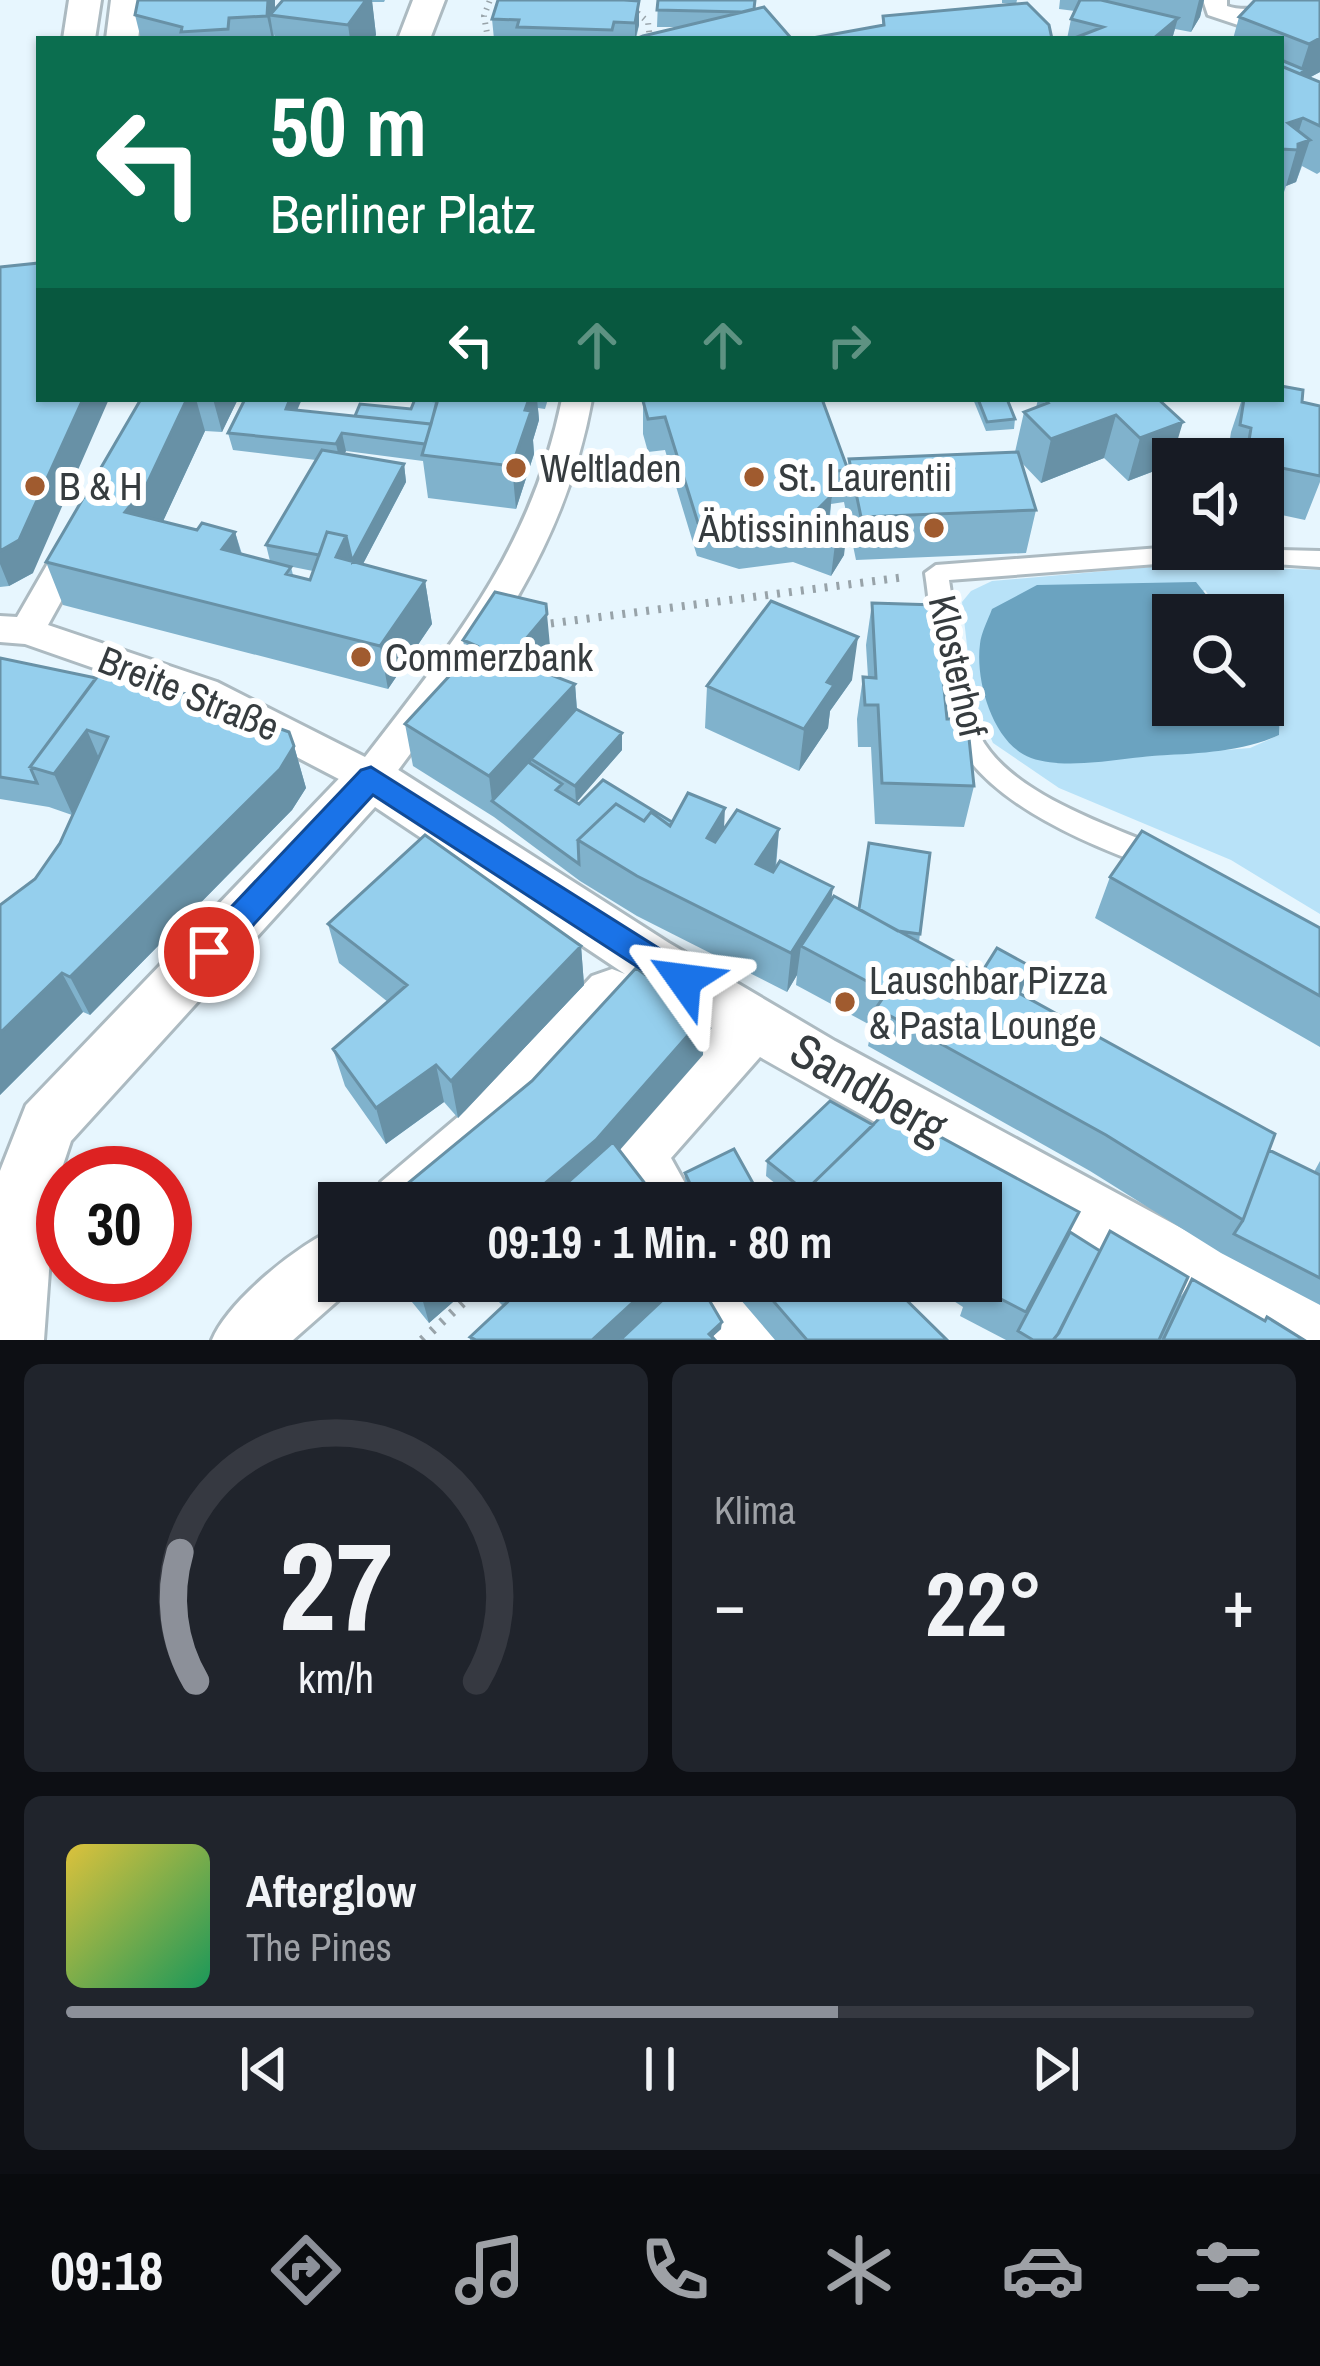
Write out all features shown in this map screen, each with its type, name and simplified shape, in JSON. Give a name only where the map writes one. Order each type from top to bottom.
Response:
[{"type":"street","points":[[80,36],[86,0]]},
{"type":"street","points":[[122,36],[128,0]]},
{"type":"street","points":[[415,36],[429,0]]},
{"type":"street","points":[[1219,19],[1241,19],[1311,0]]},
{"type":"street","points":[[12,1340],[24,1189],[46,1125],[371,778],[512,582],[554,496],[576,402]]},
{"type":"street","points":[[14,630],[97,506]]},
{"type":"street","name":"Breite Straße","points":[[14,630],[204,692],[371,778]]},
{"type":"street","name":"Sandberg","points":[[371,778],[649,960],[815,1060],[1320,1338]]},
{"type":"street","points":[[427,1182],[486,1131],[612,994]]},
{"type":"street","points":[[651,1182],[634,1155],[755,1022]]},
{"type":"street","points":[[255,1338],[318,1278]]},
{"type":"street","points":[[730,1302],[754,1340]]},
{"type":"lane","name":"Klosterhof","points":[[1191,874],[1021,793],[985,764],[967,735],[936,573],[1209,552],[1314,563]]},
{"type":"path","points":[[488,36],[484,16],[490,0]]},
{"type":"path","points":[[621,2],[644,16],[649,36]]},
{"type":"path","points":[[490,36],[498,15]]},
{"type":"path","points":[[478,632],[740,602],[936,573]]},
{"type":"path","points":[[422,1340],[464,1302]]},
{"type":"shaded area","points":[[1152,567],[1320,570],[1320,914],[1231,860],[1059,788],[993,743],[973,698],[962,602],[971,591],[992,581]]},
{"type":"shaded area","points":[[1196,582],[1205,594],[1152,594],[1152,726],[1279,726],[1279,735],[1217,751],[1075,763],[1045,761],[1018,751],[989,710],[979,659],[981,640],[992,609],[1037,585]]},
{"type":"building","points":[[138,0],[268,0],[267,16],[229,18],[228,29],[181,32],[182,27],[135,15]]},
{"type":"building","points":[[283,0],[366,0],[348,25],[270,15]]},
{"type":"building","points":[[498,0],[639,1],[635,23],[614,22],[612,30],[517,27],[519,20],[492,19]]},
{"type":"building","points":[[658,0],[755,0],[754,9],[742,12],[657,10]]},
{"type":"building","points":[[1080,0],[1101,0],[1178,18],[1157,36],[1080,36],[1103,27],[1071,19]]},
{"type":"building","points":[[1255,0],[1320,0],[1320,38],[1309,44],[1239,17]]},
{"type":"building","points":[[1027,3],[1049,25],[1051,36],[824,36],[884,25],[883,16]]},
{"type":"building","points":[[764,7],[789,36],[643,36]]},
{"type":"building","points":[[1284,61],[1305,70],[1300,74],[1284,67]]},
{"type":"building","points":[[1284,67],[1320,82],[1320,126],[1303,118],[1288,123],[1310,140],[1298,144],[1298,150],[1284,149]]},
{"type":"building","name":"B & H","points":[[36,263],[36,402],[82,402],[19,540],[0,551],[0,267]]},
{"type":"building","points":[[1284,387],[1303,390],[1302,402],[1320,406],[1320,476],[1284,468],[1284,438],[1249,438],[1251,428],[1240,425],[1244,402],[1284,402]]},
{"type":"building","points":[[139,402],[186,402],[146,486],[125,512],[197,530],[202,523],[235,532],[222,549],[291,567],[286,574],[310,580],[327,532],[346,536],[336,557],[425,581],[380,646],[46,562]]},
{"type":"building","points":[[244,402],[289,402],[286,409],[431,424],[425,444],[342,433],[336,444],[228,433]]},
{"type":"building","points":[[414,402],[437,402],[431,424],[355,416],[360,404],[411,409]]},
{"type":"building","points":[[437,402],[528,402],[525,410],[531,411],[512,466],[422,455]]},
{"type":"building","name":"St. Laurentii","points":[[643,402],[823,402],[848,470],[825,472],[832,495],[814,513],[848,523],[835,544],[796,530],[740,536],[698,523],[665,417],[648,419]]},
{"type":"building","points":[[979,402],[1008,402],[1015,419],[987,422]]},
{"type":"building","points":[[1161,402],[1183,422],[1140,438],[1116,415],[1051,439],[1024,412],[1048,403]]},
{"type":"building","points":[[322,450],[404,464],[352,561],[346,536],[327,532],[319,555],[266,545]]},
{"type":"building","points":[[1018,452],[1036,510],[861,517],[849,459]]},
{"type":"building","points":[[495,592],[546,604],[547,614],[509,659],[575,684],[489,776],[405,724],[477,646],[463,640]]},
{"type":"building","points":[[771,601],[858,637],[827,682],[834,685],[804,729],[707,686]]},
{"type":"building","points":[[872,603],[936,605],[947,719],[967,719],[974,786],[882,783],[878,705],[865,705],[863,677],[876,678]]},
{"type":"building","points":[[0,658],[96,678],[30,767],[37,783],[0,777]]},
{"type":"building","points":[[106,665],[289,732],[294,746],[280,769],[70,977],[62,973],[0,1033],[0,905],[35,879],[60,843],[108,737],[87,730],[54,774],[30,767]]},
{"type":"building","points":[[576,709],[622,733],[575,786],[531,759]]},
{"type":"building","points":[[528,762],[562,784],[556,790],[579,804],[603,780],[672,822],[670,826],[651,812],[644,821],[616,804],[578,840],[579,864],[492,801]]},
{"type":"building","points":[[688,793],[725,808],[707,838],[715,842],[737,810],[779,829],[756,864],[773,872],[780,861],[833,887],[791,953],[637,876],[578,840],[616,804],[644,821],[651,812],[670,826]]},
{"type":"building","points":[[1142,831],[1320,928],[1320,996],[1110,877]]},
{"type":"building","points":[[425,835],[581,946],[451,1081],[436,1065],[376,1108],[333,1049],[407,985],[328,924]]},
{"type":"building","points":[[869,843],[930,853],[920,934],[898,931],[859,909]]},
{"type":"building","points":[[834,896],[980,975],[997,948],[1030,966],[1015,991],[1275,1134],[1243,1220],[1106,1135],[876,1008],[887,992],[801,946]]},
{"type":"building","points":[[636,968],[704,1017],[596,1140],[547,1182],[409,1182],[532,1081]]},
{"type":"building","points":[[830,1101],[873,1125],[814,1182],[794,1182],[767,1161]]},
{"type":"building","points":[[889,1109],[1079,1212],[1026,1312],[1002,1300],[1002,1182],[814,1182]]},
{"type":"building","points":[[613,1142],[644,1182],[568,1182]]},
{"type":"building","points":[[734,1149],[752,1182],[689,1182],[685,1173]]},
{"type":"building","points":[[1269,1150],[1320,1175],[1320,1278],[1234,1234]]},
{"type":"building","points":[[1110,1231],[1188,1277],[1159,1340],[1053,1340],[1059,1333]]},
{"type":"building","points":[[1070,1232],[1100,1251],[1058,1334],[1053,1340],[1033,1340],[1018,1331]]},
{"type":"building","points":[[1192,1279],[1265,1321],[1267,1317],[1304,1340],[1163,1340]]},
{"type":"building","points":[[507,1302],[633,1302],[592,1340],[470,1337]]},
{"type":"building","points":[[661,1302],[710,1302],[722,1322],[709,1334],[715,1340],[620,1340]]},
{"type":"building","points":[[774,1302],[908,1302],[947,1340],[807,1340]]},
{"type":"place","name":"Weltladen","points":[[516,468]]},
{"type":"place","name":"St. Laurentii","points":[[754,477]]},
{"type":"place","name":"B & H","points":[[35,486]]},
{"type":"place","name":"Äbtissininhaus","points":[[934,528]]},
{"type":"place","name":"Commerzbank","points":[[361,657]]},
{"type":"place","name":"Lauschbar Pizza & Pasta Lounge","points":[[845,1002]]},
{"type":"route","points":[[209,952],[371,778],[684,980]]}]
